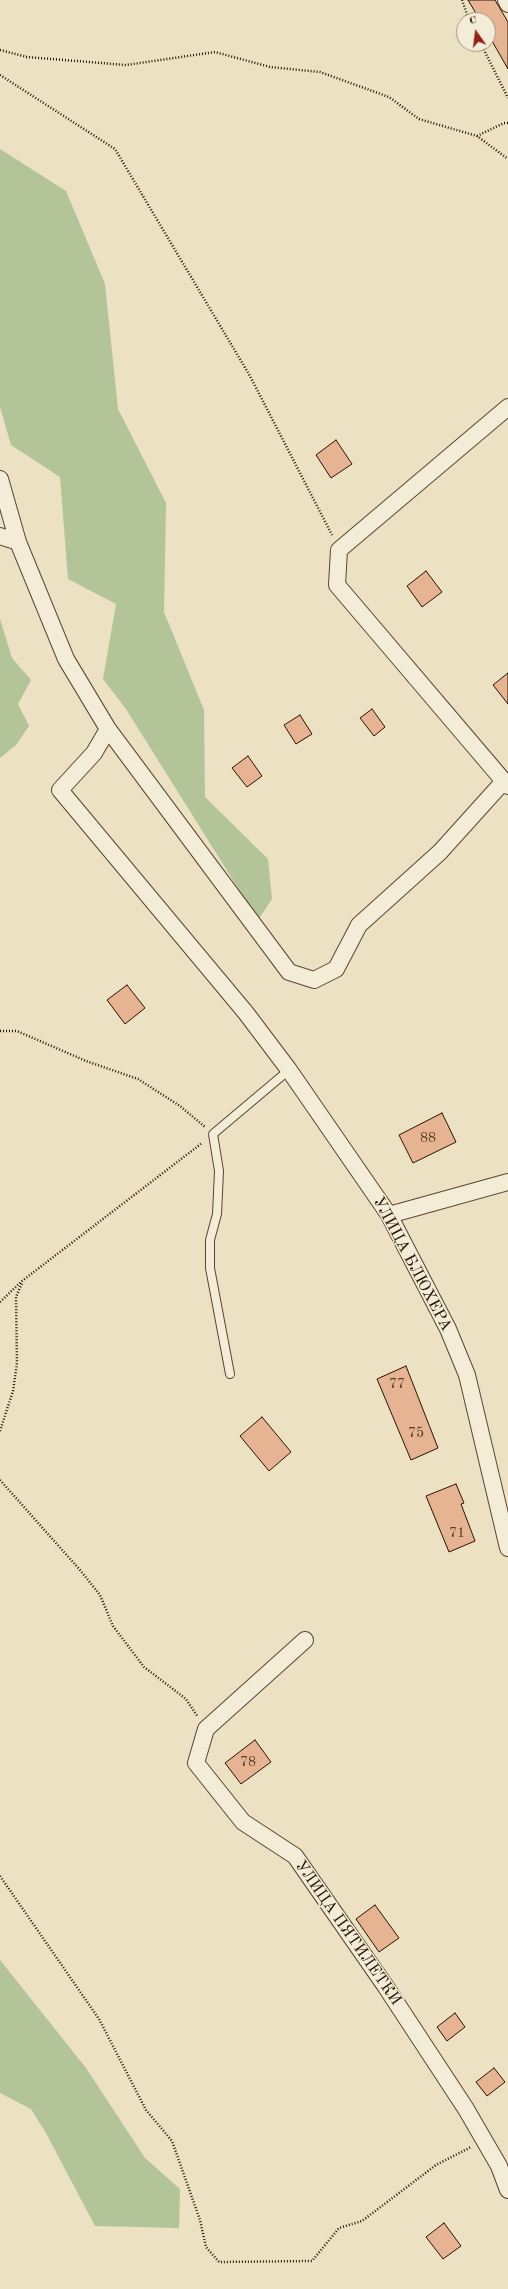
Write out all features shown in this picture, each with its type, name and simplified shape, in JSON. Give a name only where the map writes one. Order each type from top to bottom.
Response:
[{"type":"street","points":[[506,0],[508,4]]},
{"type":"street","points":[[0,479],[18,542],[66,659],[108,729],[289,972],[314,980],[336,969],[359,925],[440,852],[506,783],[338,585],[339,550],[508,407]]},
{"type":"street","points":[[0,536],[18,542]]},
{"type":"street","name":"УЛИЦА БЛЮХЕРА","points":[[108,729],[94,753],[60,790],[246,1013],[289,1070],[390,1215],[448,1329],[467,1374],[508,1548]]},
{"type":"street","points":[[390,1215],[508,1182]]},
{"type":"street","points":[[206,1729],[305,1640]]},
{"type":"street","name":"УЛИЦА ПЯТИЛЕТКИ","points":[[206,1729],[196,1763],[243,1822],[295,1856],[386,1987],[484,2141],[499,2166],[508,2190]]},
{"type":"lane","points":[[230,1374],[210,1268],[210,1240],[216,1214],[219,1171],[214,1134],[289,1070]]},
{"type":"path","points":[[462,0],[466,12]]},
{"type":"path","points":[[0,50],[27,57],[126,66],[215,52],[270,67],[320,72],[390,97],[419,119],[477,136],[508,159]]},
{"type":"path","points":[[485,52],[508,98]]},
{"type":"path","points":[[0,75],[115,149],[250,376],[339,550]]},
{"type":"path","points":[[477,136],[504,123],[508,123]]},
{"type":"path","points":[[0,1031],[17,1031],[86,1061],[138,1079],[180,1106],[214,1134],[22,1281],[0,1302]]},
{"type":"path","points":[[0,1431],[14,1384],[17,1363],[16,1297],[22,1281]]},
{"type":"path","points":[[0,1480],[80,1570],[100,1595],[113,1626],[144,1667],[186,1699],[206,1729]]},
{"type":"path","points":[[0,1876],[99,2019],[146,2110],[172,2141],[200,2220],[206,2247],[220,2262],[312,2261],[339,2228],[362,2221],[436,2165],[484,2141]]},
{"type":"green space","points":[[0,149],[66,191],[105,284],[118,409],[166,503],[164,612],[204,710],[205,797],[268,859],[272,899],[258,920],[126,709],[103,679],[116,604],[68,579],[60,477],[11,445],[0,407]]},
{"type":"green space","points":[[0,619],[12,658],[31,680],[18,704],[29,726],[16,745],[0,758]]},
{"type":"green space","points":[[0,1960],[86,2068],[145,2158],[180,2189],[179,2228],[95,2226],[46,2133],[31,2109],[0,2093]]},
{"type":"building","points":[[468,0],[495,0],[508,22],[508,69],[496,48],[496,12],[475,12]]},
{"type":"building","points":[[336,440],[352,464],[331,478],[316,455]]},
{"type":"building","points":[[426,571],[442,592],[422,607],[407,586]]},
{"type":"building","points":[[508,673],[508,704],[493,685]]},
{"type":"building","points":[[372,709],[385,727],[374,736],[360,718]]},
{"type":"building","points":[[300,715],[312,734],[296,744],[284,725]]},
{"type":"building","points":[[248,756],[262,776],[247,787],[232,768]]},
{"type":"building","points":[[127,985],[145,1008],[125,1024],[107,1000]]},
{"type":"building","points":[[442,1113],[456,1142],[413,1163],[399,1135]]},
{"type":"building","points":[[406,1366],[438,1448],[411,1460],[377,1379]]},
{"type":"building","points":[[262,1417],[291,1452],[269,1471],[240,1436]]},
{"type":"building","points":[[456,1484],[464,1503],[461,1504],[475,1541],[449,1552],[426,1496]]},
{"type":"building","points":[[255,1740],[271,1762],[241,1784],[225,1763]]},
{"type":"building","points":[[375,1905],[399,1938],[379,1952],[356,1919]]},
{"type":"building","points":[[455,2013],[465,2027],[447,2041],[437,2027]]},
{"type":"building","points":[[494,2068],[505,2082],[487,2096],[476,2082]]},
{"type":"building","points":[[444,2223],[461,2246],[443,2259],[426,2237]]}]
